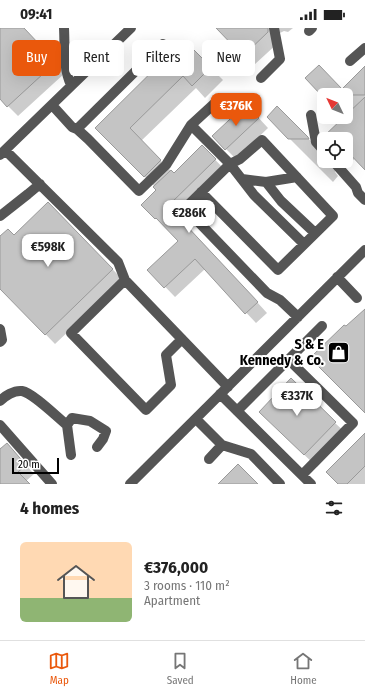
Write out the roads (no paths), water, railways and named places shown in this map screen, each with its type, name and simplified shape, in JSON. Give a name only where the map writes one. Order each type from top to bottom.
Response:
[{"type":"street","points":[[64,28],[65,65],[68,80],[72,86]]},
{"type":"street","points":[[131,28],[1,153],[40,184],[118,262],[125,280],[228,386]]},
{"type":"street","points":[[261,78],[280,59],[274,28]]},
{"type":"street","points":[[350,61],[365,48]]},
{"type":"street","points":[[77,129],[132,75]]},
{"type":"street","points":[[52,105],[72,127],[77,129],[139,191],[166,165],[192,125],[215,103]]},
{"type":"street","points":[[311,116],[317,143]]},
{"type":"street","points":[[192,125],[230,164],[254,195],[304,244]]},
{"type":"street","points":[[201,192],[278,270],[333,216],[262,140],[240,159],[230,164],[184,208],[267,293],[280,300],[298,317]]},
{"type":"street","points":[[339,168],[365,200]]},
{"type":"street","points":[[242,179],[266,182],[297,177]]},
{"type":"street","points":[[266,182],[281,201],[315,233]]},
{"type":"street","points":[[0,216],[40,184]]},
{"type":"street","points":[[130,484],[365,250]]},
{"type":"street","points":[[337,277],[357,298]]},
{"type":"street","points":[[125,280],[71,333],[146,410],[171,385],[166,355],[182,338]]},
{"type":"street","points":[[237,411],[322,326]]},
{"type":"street","points":[[0,329],[2,340],[0,342]]},
{"type":"street","points":[[289,360],[354,423],[302,475]]},
{"type":"street","points":[[0,401],[20,390],[29,393],[67,425]]},
{"type":"street","points":[[220,394],[311,484]]},
{"type":"street","points":[[70,455],[67,425],[72,418],[90,421],[106,431],[103,439],[97,447]]},
{"type":"street","points":[[196,418],[222,445],[251,454],[280,484]]},
{"type":"street","points":[[0,425],[52,484]]},
{"type":"street","points":[[209,459],[222,445]]},
{"type":"place","name":"S & E Kennedy & Co.","points":[[339,352]]}]
